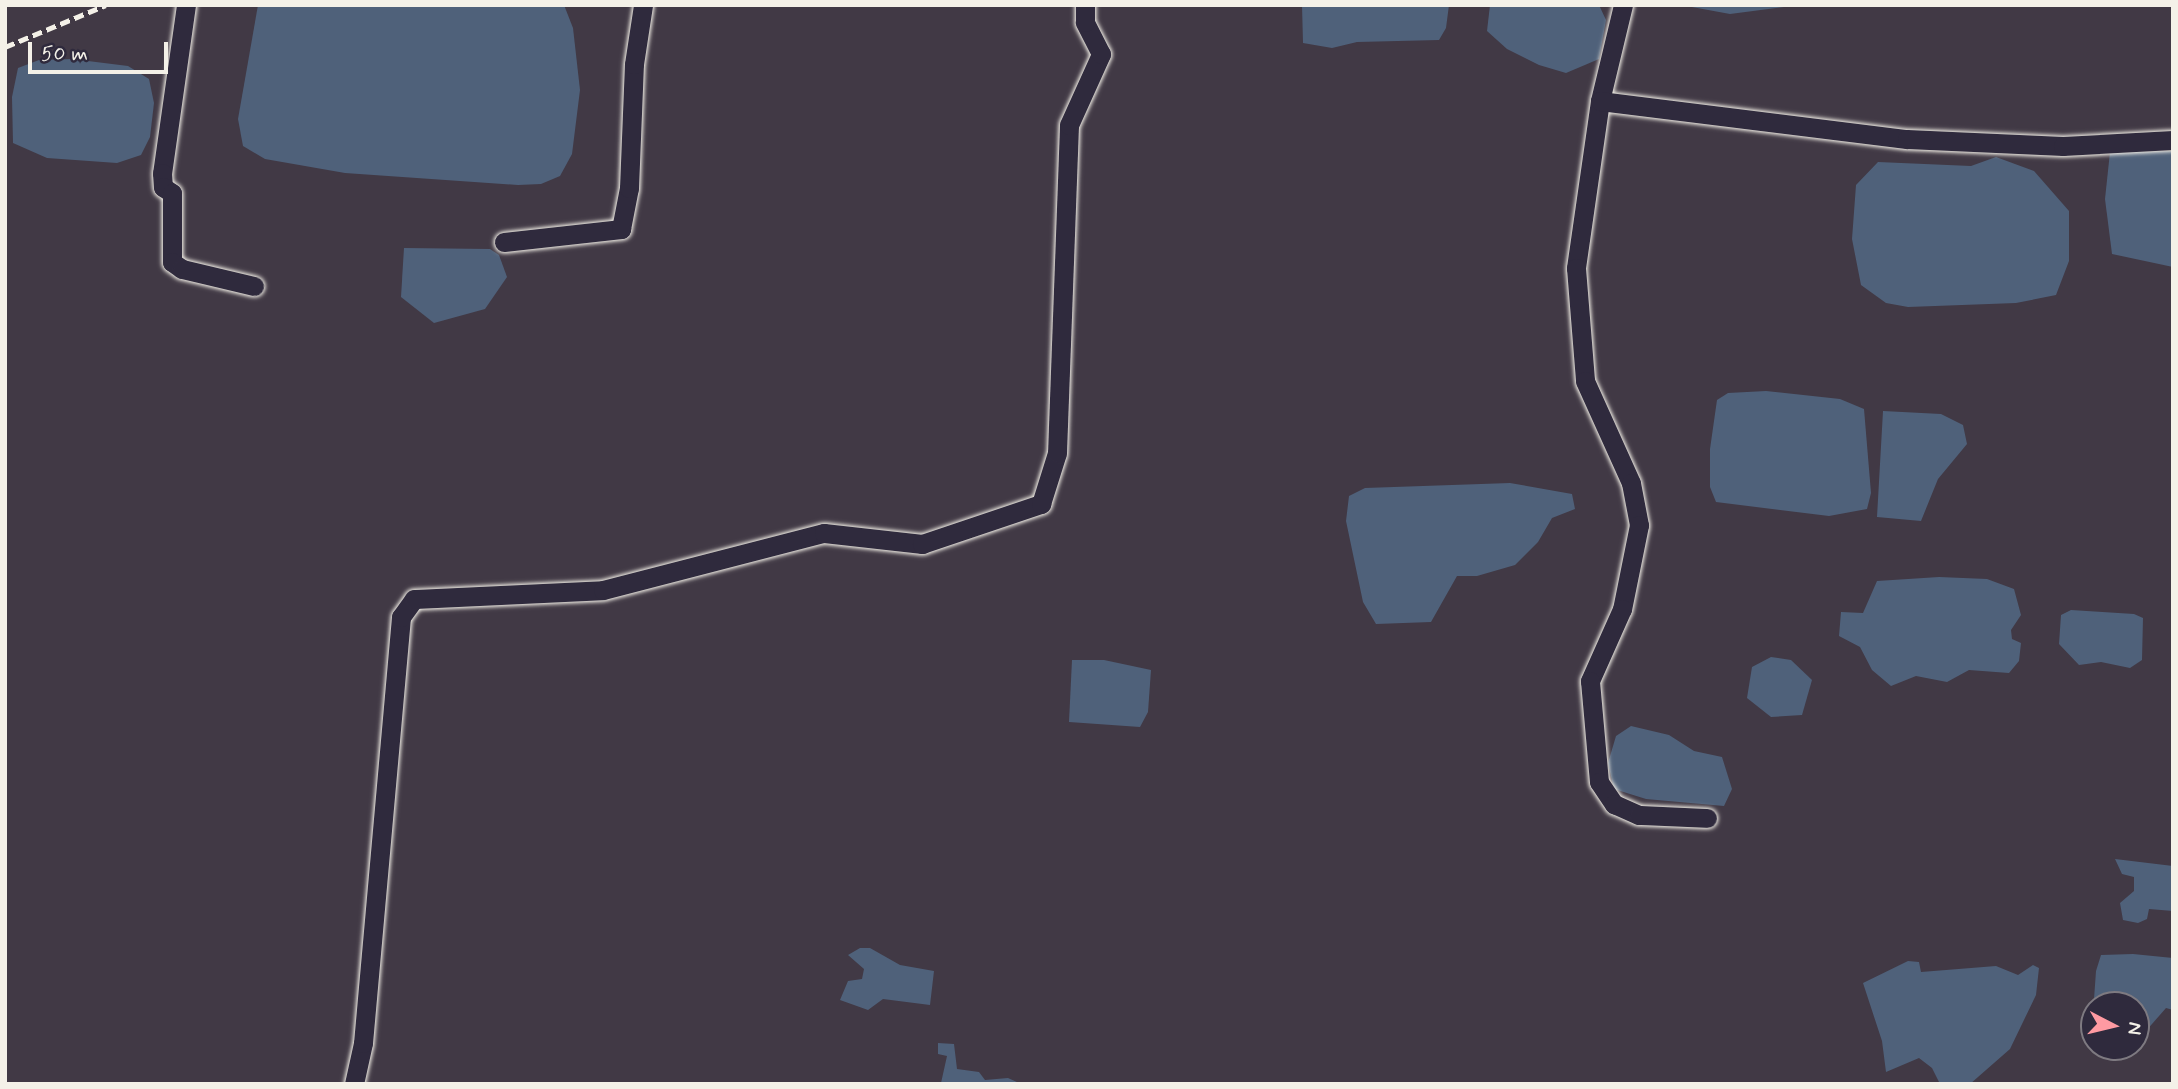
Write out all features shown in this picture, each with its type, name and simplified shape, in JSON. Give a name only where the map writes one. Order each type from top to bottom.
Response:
[{"type":"street","points":[[186,5],[162,173],[163,187],[172,193],[172,262],[182,269],[254,286]]},
{"type":"street","points":[[504,242],[621,229],[629,188],[634,64],[643,5]]},
{"type":"street","points":[[354,1084],[363,1043],[401,617],[414,598],[603,590],[824,533],[922,544],[1041,504],[1057,453],[1069,125],[1101,54],[1085,22],[1085,5]]},
{"type":"street","points":[[1623,5],[1600,101],[1576,268],[1578,337],[1588,391],[1631,483],[1639,525],[1625,600],[1590,681],[1599,782],[1614,804],[1639,815],[1707,818]]},
{"type":"street","points":[[1600,101],[1906,139],[2063,146],[2173,140]]},
{"type":"water","points":[[258,5],[564,5],[573,28],[580,90],[572,154],[560,176],[541,184],[518,185],[345,173],[265,159],[243,146],[238,119]]},
{"type":"water","points":[[1302,5],[1449,5],[1446,28],[1439,40],[1357,42],[1332,48],[1303,43]]},
{"type":"water","points":[[1490,5],[1599,5],[1606,20],[1599,59],[1566,73],[1539,65],[1507,49],[1487,31]]},
{"type":"water","points":[[1681,5],[1800,5],[1730,14]]},
{"type":"water","points":[[72,59],[128,66],[149,79],[154,103],[150,137],[141,155],[117,163],[47,158],[13,143],[12,97],[18,68],[39,60]]},
{"type":"water","points":[[2173,151],[2173,267],[2112,254],[2105,199],[2110,152]]},
{"type":"water","points":[[1996,157],[2034,171],[2069,211],[2069,261],[2056,295],[2016,303],[1908,307],[1886,303],[1861,285],[1852,239],[1856,185],[1878,162],[1971,166]]},
{"type":"water","points":[[404,248],[490,249],[499,255],[507,277],[485,309],[434,323],[401,297]]},
{"type":"water","points":[[1766,391],[1840,399],[1864,409],[1871,493],[1867,509],[1829,516],[1716,502],[1710,487],[1710,449],[1717,400],[1728,393]]},
{"type":"water","points":[[1883,411],[1941,414],[1963,425],[1967,444],[1938,479],[1921,521],[1877,517]]},
{"type":"water","points":[[1510,483],[1572,494],[1575,509],[1552,518],[1538,542],[1515,565],[1477,576],[1457,576],[1431,622],[1376,624],[1363,602],[1346,521],[1349,496],[1365,488]]},
{"type":"water","points":[[1939,577],[1987,579],[2014,589],[2021,615],[2011,630],[2012,639],[2021,643],[2019,661],[2009,673],[1969,670],[1947,682],[1916,676],[1891,686],[1872,670],[1860,647],[1839,636],[1841,612],[1863,613],[1877,581]]},
{"type":"water","points":[[2071,610],[2134,614],[2143,618],[2142,660],[2130,668],[2101,662],[2079,665],[2059,644],[2061,615]]},
{"type":"water","points":[[1771,657],[1791,660],[1812,680],[1802,715],[1771,717],[1747,698],[1752,667]]},
{"type":"water","points":[[1072,660],[1104,660],[1151,670],[1148,712],[1140,727],[1069,722]]},
{"type":"water","points":[[1631,726],[1669,735],[1694,751],[1722,757],[1732,789],[1724,806],[1646,799],[1614,789],[1608,763],[1616,736]]},
{"type":"water","points":[[2115,859],[2173,866],[2173,911],[2149,909],[2147,919],[2138,923],[2123,920],[2120,903],[2134,891],[2134,877],[2122,874]]},
{"type":"water","points":[[860,948],[870,948],[900,965],[934,971],[930,1005],[883,999],[868,1010],[840,1000],[848,981],[862,979],[864,969],[848,955]]},
{"type":"water","points":[[2133,954],[2173,958],[2173,1010],[2166,1008],[2150,1026],[2150,991],[2095,991],[2096,971],[2101,955]]},
{"type":"water","points":[[1908,961],[1919,962],[1921,972],[1996,966],[2018,975],[2033,965],[2039,968],[2036,995],[2010,1049],[1970,1084],[1940,1084],[1932,1068],[1919,1058],[1886,1072],[1882,1041],[1863,983]]},
{"type":"water","points":[[938,1043],[954,1044],[957,1069],[979,1072],[985,1080],[1008,1078],[1021,1084],[941,1083],[947,1056],[938,1054]]},
{"type":"railway","points":[[5,47],[106,5]]}]
